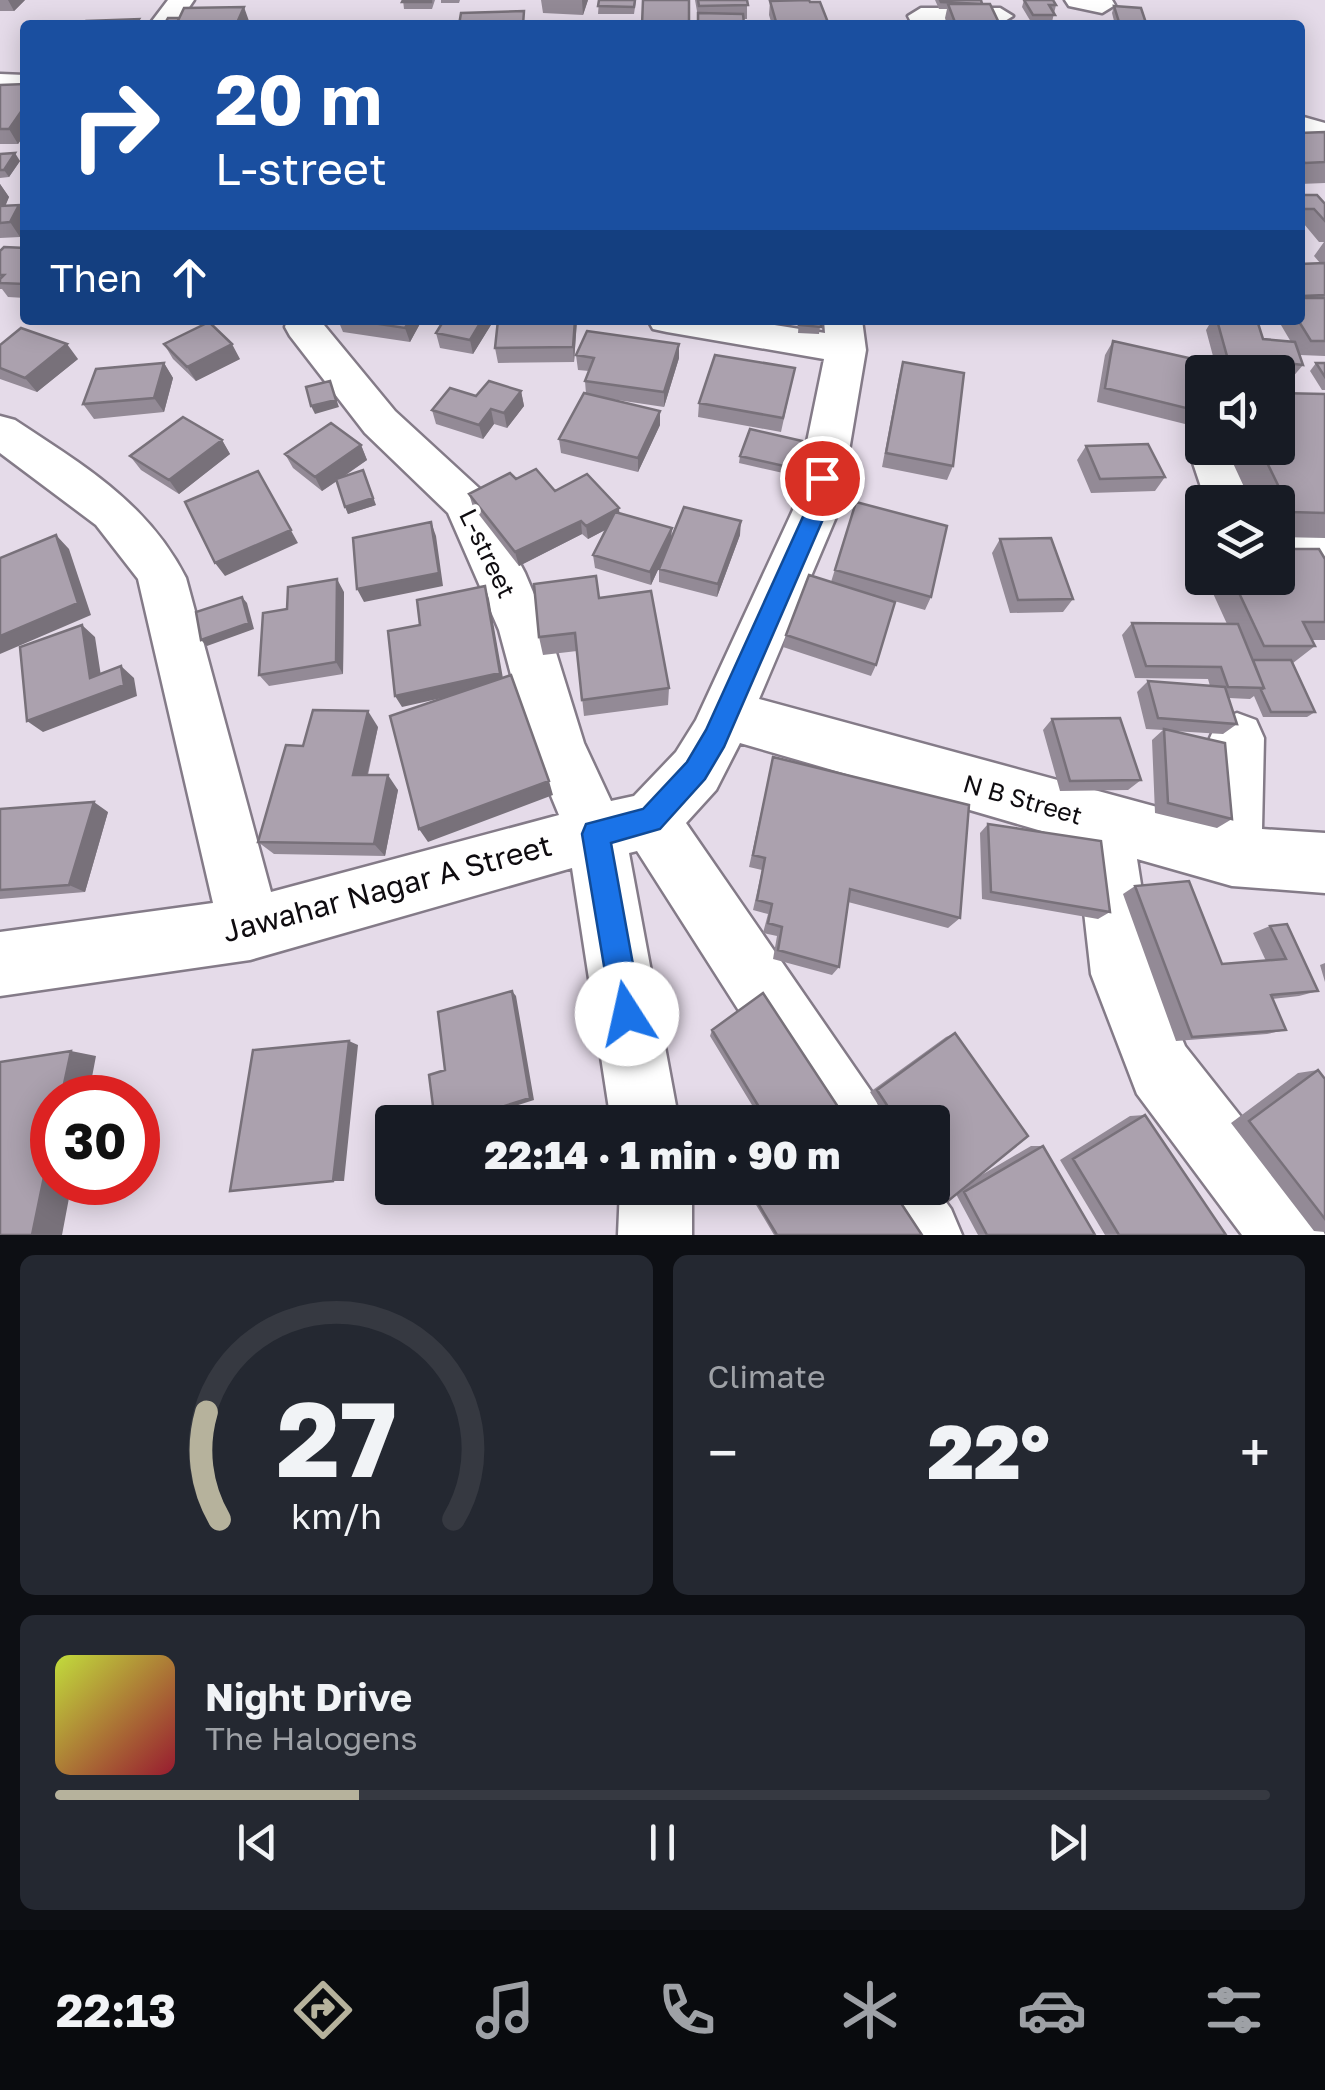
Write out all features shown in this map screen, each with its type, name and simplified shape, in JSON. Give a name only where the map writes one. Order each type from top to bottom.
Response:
[{"type":"street","points":[[920,16],[999,14]]},
{"type":"street","name":"L-street","points":[[304,325],[380,422],[465,502],[524,630],[556,745],[623,826],[644,1105]]},
{"type":"street","points":[[727,325],[844,335],[816,510],[696,771],[623,826],[837,1105]]},
{"type":"street","points":[[0,431],[110,508],[146,545],[162,578],[250,930]]},
{"type":"street","points":[[1295,546],[1325,554]]},
{"type":"street","name":"N B Street","points":[[723,719],[1232,857],[1325,863]]},
{"type":"street","points":[[1232,857],[1237,738]]},
{"type":"street","points":[[1103,822],[1122,974],[1161,1070],[1288,1235]]},
{"type":"street","name":"Jawahar Nagar A Street","points":[[0,964],[250,930],[623,826]]},
{"type":"street","points":[[655,1235],[656,1205]]},
{"type":"street","points":[[905,1205],[925,1235]]},
{"type":"building","points":[[599,0],[635,0],[634,7],[598,6]]},
{"type":"building","points":[[643,0],[689,0],[689,20],[642,20]]},
{"type":"building","points":[[698,0],[747,0],[748,5],[699,6]]},
{"type":"building","points":[[981,0],[982,4],[941,2]]},
{"type":"building","points":[[1024,0],[1053,0],[1056,5],[1049,5],[1055,15],[1033,15]]},
{"type":"building","points":[[770,1],[820,2],[827,20],[776,20]]},
{"type":"building","points":[[948,4],[990,4],[998,20],[954,20]]},
{"type":"building","points":[[1114,6],[1141,8],[1145,20],[1118,20]]},
{"type":"building","points":[[244,7],[238,20],[178,20],[184,8]]},
{"type":"building","points":[[524,11],[523,20],[460,20],[461,13]]},
{"type":"building","points":[[698,13],[743,14],[744,20],[698,20]]},
{"type":"building","points":[[20,84],[20,113],[9,129],[0,129],[0,85]]},
{"type":"building","points":[[1325,132],[1325,162],[1305,163],[1305,133]]},
{"type":"building","points":[[15,153],[4,170],[0,170],[0,154]]},
{"type":"building","points":[[1305,195],[1317,195],[1325,204],[1325,221],[1314,209],[1305,209]]},
{"type":"building","points":[[19,205],[10,222],[0,223],[0,206]]},
{"type":"building","points":[[4,247],[20,248],[20,284],[0,283],[4,275],[0,275],[0,251]]},
{"type":"building","points":[[1325,263],[1325,295],[1305,296],[1305,264]]},
{"type":"building","points":[[1305,298],[1325,298],[1325,341],[1311,341],[1301,325],[1305,325]]},
{"type":"building","points":[[203,325],[212,325],[232,344],[187,367],[164,344]]},
{"type":"building","points":[[441,325],[479,325],[470,340],[436,333]]},
{"type":"building","points":[[497,325],[575,325],[573,347],[495,348]]},
{"type":"building","points":[[1218,325],[1259,325],[1263,339],[1295,342],[1303,365],[1295,364],[1295,355],[1227,355]]},
{"type":"building","points":[[21,328],[67,344],[25,378],[0,368],[0,345]]},
{"type":"building","points":[[587,331],[679,344],[664,392],[585,381],[594,358],[576,355]]},
{"type":"building","points":[[1113,341],[1185,357],[1185,408],[1105,388]]},
{"type":"building","points":[[715,355],[795,368],[783,418],[699,403]]},
{"type":"building","points":[[903,362],[964,373],[953,466],[886,453]]},
{"type":"building","points":[[164,363],[154,398],[83,404],[96,369]]},
{"type":"building","points":[[1316,363],[1325,363],[1325,377]]},
{"type":"building","points":[[330,381],[336,400],[311,406],[306,387]]},
{"type":"building","points":[[489,381],[521,391],[504,413],[491,409],[479,425],[432,410],[450,388],[476,396]]},
{"type":"building","points":[[584,393],[660,411],[638,458],[559,439]]},
{"type":"building","points":[[1295,393],[1325,394],[1325,513],[1295,512],[1295,485],[1278,485],[1268,465],[1295,465]]},
{"type":"building","points":[[183,417],[222,440],[169,480],[130,456]]},
{"type":"building","points":[[331,423],[361,445],[315,477],[285,454]]},
{"type":"building","points":[[750,429],[802,441],[793,468],[740,456]]},
{"type":"building","points":[[1148,444],[1165,477],[1100,479],[1086,446]]},
{"type":"building","points":[[536,469],[555,491],[587,474],[619,508],[586,526],[581,521],[515,552],[469,494],[510,473],[516,479]]},
{"type":"building","points":[[363,470],[373,498],[345,507],[336,479]]},
{"type":"building","points":[[258,471],[291,530],[215,563],[185,502]]},
{"type":"building","points":[[856,502],[947,526],[931,597],[835,570]]},
{"type":"building","points":[[684,507],[741,521],[718,584],[659,569]]},
{"type":"building","points":[[615,512],[672,528],[650,572],[593,555]]},
{"type":"building","points":[[431,522],[439,573],[357,589],[353,538]]},
{"type":"building","points":[[56,535],[78,603],[0,636],[0,558]]},
{"type":"building","points":[[1051,538],[1073,599],[1018,600],[1000,539]]},
{"type":"building","points":[[1295,549],[1319,549],[1325,559],[1325,622],[1303,622],[1315,646],[1264,646],[1240,595],[1295,595]]},
{"type":"building","points":[[809,575],[895,602],[876,665],[786,635]]},
{"type":"building","points":[[596,576],[599,598],[651,591],[669,688],[582,700],[575,633],[539,637],[534,584]]},
{"type":"building","points":[[337,579],[336,662],[259,675],[263,613],[287,609],[288,587]]},
{"type":"building","points":[[485,586],[500,673],[395,696],[388,631],[420,625],[417,600]]},
{"type":"building","points":[[242,597],[249,623],[201,640],[196,612]]},
{"type":"building","points":[[1132,623],[1238,624],[1264,688],[1228,687],[1221,667],[1146,666]]},
{"type":"building","points":[[82,625],[90,678],[121,666],[124,685],[27,721],[20,647]]},
{"type":"building","points":[[1253,660],[1291,660],[1315,712],[1271,712]]},
{"type":"building","points":[[511,675],[549,781],[419,829],[390,716]]},
{"type":"building","points":[[1148,681],[1225,687],[1237,724],[1158,718]]},
{"type":"building","points":[[313,710],[368,711],[353,775],[388,775],[374,844],[258,842],[286,745],[303,746]]},
{"type":"building","points":[[1120,718],[1141,780],[1070,781],[1052,719]]},
{"type":"building","points":[[1164,729],[1225,743],[1232,819],[1168,803]]},
{"type":"building","points":[[773,757],[969,805],[960,918],[850,889],[839,967],[778,950],[782,927],[768,923],[772,904],[757,900],[765,858],[753,855]]},
{"type":"building","points":[[94,802],[69,885],[0,890],[0,809]]},
{"type":"building","points":[[988,824],[1101,841],[1110,912],[991,892]]},
{"type":"building","points":[[1189,881],[1222,964],[1286,959],[1270,926],[1287,924],[1318,991],[1271,995],[1286,1030],[1192,1037],[1135,886]]},
{"type":"building","points":[[512,991],[530,1098],[508,1105],[433,1105],[429,1075],[445,1070],[438,1012]]},
{"type":"building","points":[[763,993],[837,1105],[758,1105],[712,1030]]},
{"type":"building","points":[[955,1033],[1028,1136],[950,1199],[950,1105],[887,1105],[877,1090]]},
{"type":"building","points":[[349,1041],[333,1181],[230,1191],[253,1050]]},
{"type":"building","points":[[71,1051],[66,1075],[30,1075],[30,1205],[38,1205],[32,1235],[0,1235],[0,1062]]},
{"type":"building","points":[[1318,1070],[1325,1079],[1325,1219],[1249,1121]]},
{"type":"building","points":[[1145,1115],[1226,1235],[1119,1235],[1073,1159]]},
{"type":"building","points":[[1043,1146],[1095,1235],[987,1235],[964,1192]]},
{"type":"building","points":[[759,1205],[902,1205],[922,1235],[777,1235]]},
{"type":"route","points":[[627,1014],[596,834],[650,820],[696,771],[715,738],[816,510],[822,478]]}]
